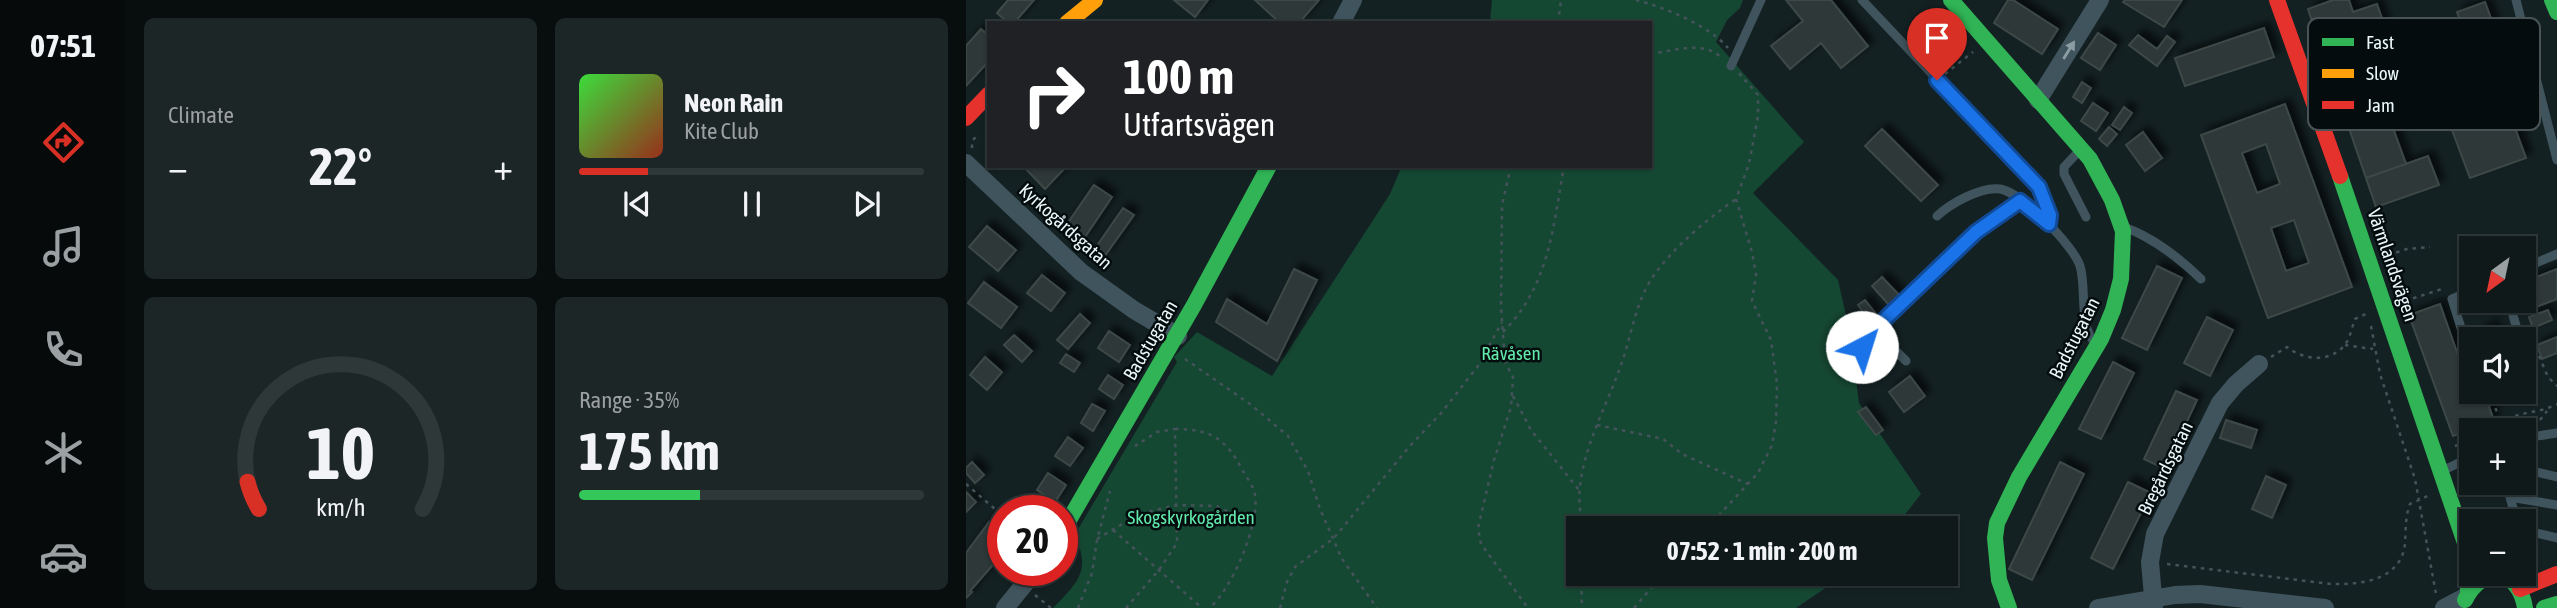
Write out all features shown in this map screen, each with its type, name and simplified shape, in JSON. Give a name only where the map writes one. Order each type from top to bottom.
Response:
[{"type":"street","points":[[1069,21],[1095,0]]},
{"type":"street","points":[[1342,21],[1353,0]]},
{"type":"street","name":"Badstugatan","points":[[1951,0],[2090,159],[2108,188],[2122,227],[2123,264],[2116,300],[2098,345],[2028,461],[2006,503],[1996,531],[1998,574],[2003,599],[2009,608]]},
{"type":"street","points":[[2038,100],[2100,0]]},
{"type":"street","name":"Värmlandsvägen","points":[[2277,0],[2308,89]]},
{"type":"street","points":[[2552,0],[2557,12]]},
{"type":"street","points":[[966,118],[987,96]]},
{"type":"street","name":"Värmlandsvägen","points":[[2322,130],[2459,523]]},
{"type":"street","name":"Kyrkogårdsgatan","points":[[966,163],[1081,272],[1134,310],[1178,336]]},
{"type":"street","name":"Badstugatan","points":[[1078,505],[1178,336],[1241,224],[1268,168]]},
{"type":"street","name":"Bregårdsgatan","points":[[2154,603],[2150,562],[2155,534],[2220,403],[2236,384],[2259,364]]},
{"type":"street","points":[[2521,589],[2557,574]]},
{"type":"street","points":[[1005,608],[1024,586]]},
{"type":"street","points":[[2518,586],[2525,608]]},
{"type":"street","points":[[2098,608],[2154,603],[2175,595],[2227,596],[2325,608]]},
{"type":"street","points":[[2440,603],[2466,599]]},
{"type":"street","points":[[2544,608],[2557,604]]},
{"type":"lane","points":[[1731,66],[1761,0]]},
{"type":"lane","points":[[1861,0],[2039,187],[2050,215],[2049,224]]},
{"type":"lane","points":[[2515,0],[2520,18]]},
{"type":"lane","points":[[2540,95],[2557,160]]},
{"type":"lane","points":[[2081,149],[2064,167],[2064,174],[2086,217]]},
{"type":"lane","points":[[1937,216],[1955,202],[1989,190],[2005,191],[2049,224],[2067,243],[2080,265],[2084,285],[2085,325],[2090,338],[2098,345]]},
{"type":"lane","points":[[1862,347],[1875,330],[1976,232],[2020,201]]},
{"type":"lane","points":[[2122,227],[2142,233],[2159,244],[2200,279]]},
{"type":"lane","points":[[2536,263],[2557,254]]},
{"type":"lane","points":[[2459,296],[2452,299],[2461,327]]},
{"type":"lane","points":[[1875,330],[1906,361]]},
{"type":"lane","points":[[2536,436],[2557,433]]},
{"type":"lane","points":[[2441,471],[2459,463]]},
{"type":"lane","points":[[2536,472],[2557,477]]},
{"type":"lane","points":[[2513,509],[2510,497],[2557,505]]},
{"type":"lane","points":[[2536,533],[2557,538]]},
{"type":"path","points":[[1558,21],[1561,0]]},
{"type":"path","points":[[1636,0],[1675,14],[1719,37],[1729,50],[1731,66]]},
{"type":"path","points":[[1580,516],[1579,490],[1587,453],[1621,364],[1637,307],[1654,275],[1701,224],[1735,198],[1749,164],[1758,116],[1758,95],[1749,82],[1713,50],[1695,47],[1652,54]]},
{"type":"path","points":[[966,163],[973,155],[972,141],[980,132]]},
{"type":"path","points":[[1511,168],[1502,205],[1502,322],[1506,362],[1513,377],[1511,407],[1494,460],[1478,528],[1481,544],[1528,608]]},
{"type":"path","points":[[1503,332],[1520,314],[1534,293],[1546,260],[1564,168]]},
{"type":"path","points":[[1718,516],[1758,473],[1772,445],[1777,384],[1771,340],[1752,302],[1756,275],[1752,252],[1735,198]]},
{"type":"path","points":[[2388,255],[2407,249],[2430,247]]},
{"type":"path","points":[[2400,302],[2417,299],[2447,287]]},
{"type":"path","points":[[2259,364],[2287,347],[2295,353],[2319,358],[2330,356],[2345,345],[2355,319],[2370,313],[2373,349],[2411,466],[2440,603]]},
{"type":"path","points":[[1280,608],[1287,582],[1295,567],[1334,538],[1465,383],[1478,366],[1502,322]]},
{"type":"path","points":[[2345,345],[2373,349]]},
{"type":"path","points":[[1185,359],[1250,404],[1288,436],[1308,471],[1320,509],[1342,559],[1377,608]]},
{"type":"path","points":[[1512,394],[1531,430],[1579,490]]},
{"type":"path","points":[[2540,420],[2557,404]]},
{"type":"path","points":[[2510,418],[2548,410]]},
{"type":"path","points":[[1597,425],[1662,439],[1682,454],[1748,484]]},
{"type":"path","points":[[1126,608],[1159,570],[1177,542],[1175,429]]},
{"type":"path","points":[[1133,447],[1157,432],[1200,429],[1231,449],[1255,494],[1253,524],[1238,567],[1209,608]]},
{"type":"path","points":[[2451,448],[2459,445]]},
{"type":"path","points":[[966,484],[987,502]]},
{"type":"path","points":[[1078,608],[1092,573],[1097,540],[1110,490]]},
{"type":"path","points":[[2150,562],[2331,584],[2345,585],[2374,580],[2393,570],[2404,553],[2408,508],[2419,499]]},
{"type":"path","points":[[1097,540],[1139,514],[1177,505],[1216,506],[1253,524]]},
{"type":"path","points":[[1113,530],[1202,608]]},
{"type":"path","points":[[1581,586],[1582,608]]},
{"type":"path","points":[[1634,608],[1652,586]]},
{"type":"path","points":[[1030,590],[1051,608]]},
{"type":"path","points":[[1213,605],[1218,608]]},
{"type":"green space","name":"Rävåsen","points":[[1492,0],[1743,0],[1740,8],[1727,20],[1716,42],[1804,142],[1753,193],[1838,280],[1850,333],[1859,403],[1921,494],[1904,516],[1566,516],[1566,586],[1828,586],[1796,608],[1053,608],[1073,586],[1078,586],[1082,558],[1078,546],[1078,529],[1177,362],[1174,357],[1197,332],[1272,376],[1390,194],[1401,168],[1652,168],[1652,21],[1490,21]]},
{"type":"building","points":[[1008,0],[1034,0],[1016,21],[1006,21],[997,13]]},
{"type":"building","points":[[1174,0],[1208,0],[1195,17]]},
{"type":"building","points":[[1255,0],[1319,0],[1301,21],[1278,21]]},
{"type":"building","points":[[1786,0],[1831,0],[1868,46],[1841,68],[1821,43],[1790,69],[1771,46],[1803,21]]},
{"type":"building","points":[[2008,0],[2013,0],[2058,29],[2042,54],[1994,23]]},
{"type":"building","points":[[2182,0],[2164,27],[2123,2]]},
{"type":"building","points":[[2333,0],[2349,0],[2353,12],[2377,4],[2382,18],[2311,18],[2308,9]]},
{"type":"building","points":[[2485,2],[2491,18],[2459,18],[2457,12]]},
{"type":"building","points":[[2264,28],[2274,57],[2185,86],[2175,58]]},
{"type":"building","points":[[981,29],[987,34],[987,63],[966,86],[966,46]]},
{"type":"building","points":[[2098,33],[2116,45],[2100,70],[2081,58]]},
{"type":"building","points":[[2138,35],[2157,49],[2167,36],[2175,42],[2157,66],[2129,45]]},
{"type":"building","points":[[2082,82],[2091,88],[2082,103],[2073,97]]},
{"type":"building","points":[[2093,103],[2108,113],[2096,131],[2081,121]]},
{"type":"building","points":[[2285,104],[2352,287],[2268,318],[2201,135]],"holes":[[[2266,144],[2280,184],[2257,193],[2242,153]],[[2294,220],[2309,263],[2286,271],[2271,228]]]},
{"type":"building","points":[[2124,107],[2132,113],[2120,130],[2112,125]]},
{"type":"building","points":[[2109,127],[2117,134],[2107,146],[2099,139]]},
{"type":"building","points":[[1882,129],[1938,185],[1921,201],[1865,146]]},
{"type":"building","points":[[2394,130],[2406,164],[2366,178],[2350,131]]},
{"type":"building","points":[[2452,130],[2516,130],[2526,158],[2470,178]]},
{"type":"building","points":[[2143,132],[2162,158],[2145,171],[2126,145]]},
{"type":"building","points":[[2428,156],[2439,185],[2376,207],[2366,178]]},
{"type":"building","points":[[1025,168],[1065,168],[1045,189]]},
{"type":"building","points":[[1094,185],[1112,197],[1083,240],[1065,227]]},
{"type":"building","points":[[1123,208],[1134,215],[1104,257],[1094,250]]},
{"type":"building","points":[[987,226],[1016,250],[998,271],[969,247]]},
{"type":"building","points":[[2157,266],[2182,278],[2147,350],[2122,338]]},
{"type":"building","points":[[1294,269],[1317,280],[1277,361],[1216,322],[1227,299],[1267,324]]},
{"type":"building","points":[[2557,269],[2557,299],[2536,307],[2536,277]]},
{"type":"building","points":[[1042,275],[1065,293],[1051,311],[1027,293]]},
{"type":"building","points":[[1882,277],[1900,296],[1890,306],[1872,286]]},
{"type":"building","points":[[984,282],[1017,307],[1001,328],[968,303]]},
{"type":"building","points":[[1865,300],[1877,315],[1870,321],[1858,305]]},
{"type":"building","points":[[2440,304],[2459,358],[2459,404],[2488,404],[2493,418],[2459,418],[2459,434],[2453,436],[2409,315]]},
{"type":"building","points":[[2548,310],[2552,320],[2533,327],[2529,317]]},
{"type":"building","points":[[1080,314],[1090,323],[1068,349],[1057,340]]},
{"type":"building","points":[[2207,317],[2233,330],[2210,376],[2184,363]]},
{"type":"building","points":[[1109,331],[1130,345],[1119,362],[1098,348]]},
{"type":"building","points":[[1014,335],[1032,351],[1022,362],[1004,345]]},
{"type":"building","points":[[2557,337],[2557,353],[2542,359],[2537,345]]},
{"type":"building","points":[[1066,354],[1080,363],[1074,372],[1060,363]]},
{"type":"building","points":[[985,357],[1002,372],[987,390],[970,375]]},
{"type":"building","points":[[2113,362],[2134,373],[2101,439],[2079,429]]},
{"type":"building","points":[[1108,375],[1123,385],[1114,399],[1099,389]]},
{"type":"building","points":[[1910,376],[1925,396],[1904,412],[1889,392]]},
{"type":"building","points":[[2176,391],[2197,400],[2165,469],[2144,459]]},
{"type":"building","points":[[1092,404],[1105,411],[1093,431],[1081,423]]},
{"type":"building","points":[[1866,407],[1883,430],[1876,435],[1858,412]]},
{"type":"building","points":[[2226,420],[2257,430],[2251,448],[2220,438]]},
{"type":"building","points":[[1068,437],[1083,448],[1070,466],[1055,456]]},
{"type":"building","points":[[972,462],[984,475],[975,483],[966,473],[966,468]]},
{"type":"building","points":[[2060,462],[2084,474],[2032,580],[2009,569]]},
{"type":"building","points":[[1048,473],[1066,485],[1060,495],[1044,495],[1037,490]]},
{"type":"building","points":[[2266,476],[2286,485],[2272,518],[2252,509]]},
{"type":"building","points":[[2128,482],[2151,493],[2113,569],[2091,558]]},
{"type":"building","points":[[966,492],[976,502],[966,512]]},
{"type":"building","points":[[987,525],[987,572],[966,598],[966,553]]},
{"type":"traffic: fast","points":[[1951,0],[2090,159],[2112,200],[2123,231],[2121,279],[2113,310],[2101,339],[2019,477],[1997,523],[1995,538],[1999,580],[2009,608]]},
{"type":"traffic: fast","points":[[2552,0],[2557,12]]},
{"type":"traffic: fast","points":[[1078,504],[1194,305],[1268,168]]},
{"type":"traffic: fast","points":[[2340,176],[2466,546],[2468,591]]},
{"type":"traffic: fast","points":[[2465,600],[2481,581],[2499,576],[2515,585],[2525,608]]},
{"type":"traffic: fast","points":[[2544,608],[2557,604]]},
{"type":"traffic: slow","points":[[1069,21],[1095,0]]},
{"type":"traffic: jam","points":[[2277,0],[2308,87]]},
{"type":"traffic: jam","points":[[966,118],[987,96]]},
{"type":"traffic: jam","points":[[2324,130],[2340,176]]},
{"type":"traffic: jam","points":[[2520,589],[2557,574]]},
{"type":"route","points":[[1862,347],[1887,317],[1976,232],[2020,201],[2049,224],[2050,215],[2039,187],[1937,80]]},
{"type":"park label","name":"Skogskyrkogården","points":[[1191,517]]}]
